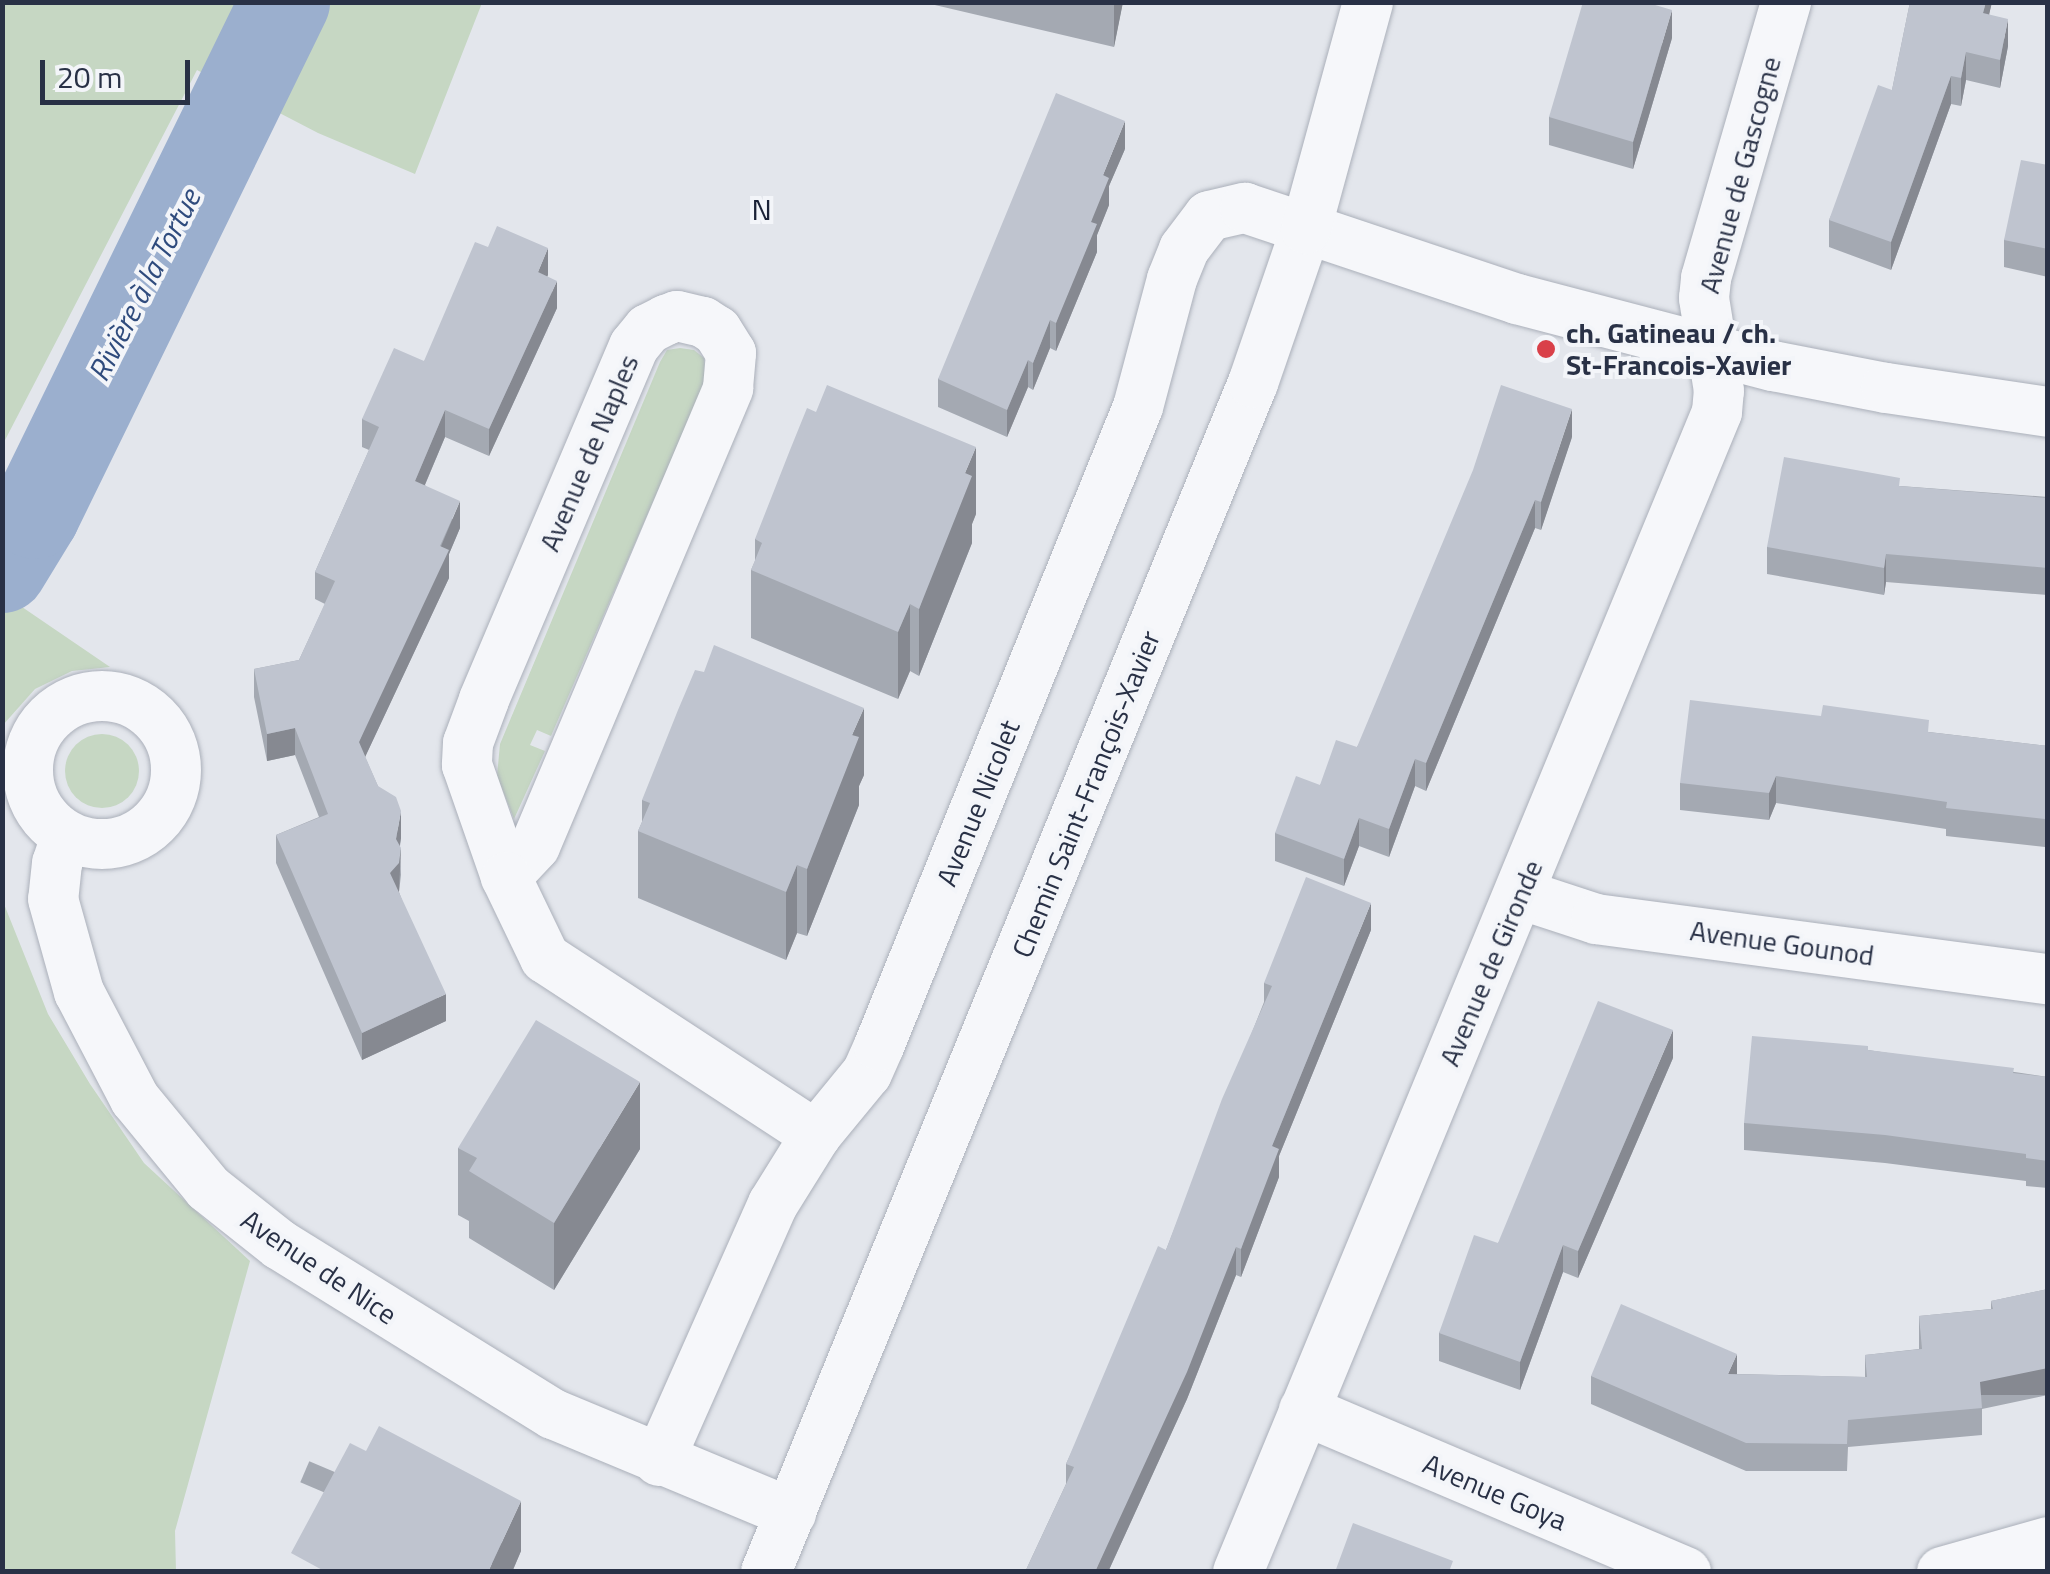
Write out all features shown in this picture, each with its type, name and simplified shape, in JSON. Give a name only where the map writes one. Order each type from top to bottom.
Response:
[{"type":"street","name":"Chemin Saint-François-Xavier","points":[[766,1572],[1238,418],[1306,229],[1368,2]]},
{"type":"street","name":"Avenue de Gascogne","points":[[1712,349],[1704,298],[1706,278],[1786,2]]},
{"type":"street","name":"Avenue Nicolet","points":[[659,1461],[755,1237],[816,1135],[867,1073],[879,1046],[1138,406],[1162,311],[1184,250],[1209,216],[1235,208],[1517,299],[1712,349],[1886,388],[2048,412]]},
{"type":"street","name":"Avenue de Naples","points":[[506,877],[535,846],[728,388],[733,370],[728,345],[703,322],[678,316],[666,320],[648,329],[634,346],[471,732],[467,754],[470,784],[506,877],[535,944],[558,970],[765,1097],[816,1135]]},
{"type":"street","name":"Avenue de Gironde","points":[[1238,1572],[1717,412],[1719,391],[1712,349]]},
{"type":"street","name":"Avenue de Nice","points":[[66,836],[56,863],[53,900],[69,968],[88,1016],[135,1099],[194,1172],[261,1232],[553,1414],[791,1513]]},
{"type":"street","name":"Avenue Gounod","points":[[1520,894],[1596,918],[2048,978]]},
{"type":"street","name":"Avenue Goya","points":[[1304,1410],[1686,1572]]},
{"type":"street","points":[[1942,1572],[2048,1542]]},
{"type":"green space","points":[[3,2],[482,3],[415,174],[318,133],[197,70],[3,444]]},
{"type":"green space","points":[[667,350],[694,350],[704,358],[706,380],[551,736],[537,730],[530,745],[545,751],[514,819],[497,776],[500,744],[660,362]]},
{"type":"green space","points":[[3,594],[110,667],[72,671],[35,689],[3,725]]},
{"type":"green space","points":[[102,734],[116,736],[128,745],[137,757],[137,785],[128,797],[116,806],[102,808],[88,806],[76,797],[67,785],[65,771],[67,757],[76,745],[88,736]]},
{"type":"green space","points":[[2,899],[48,1014],[144,1163],[250,1261],[175,1531],[176,1571],[3,1571]]},
{"type":"building","points":[[1583,2],[1645,2],[1672,10],[1633,142],[1549,117]]},
{"type":"building","points":[[1910,2],[1986,2],[1983,13],[2008,19],[2000,60],[1966,52],[1961,78],[1951,76],[1891,242],[1829,220],[1878,85],[1892,90]]},
{"type":"building","points":[[1056,93],[1125,121],[1103,175],[1109,178],[1091,222],[1097,224],[1056,323],[1050,320],[1033,363],[1028,360],[1007,410],[938,379]]},
{"type":"building","points":[[2021,160],[2048,165],[2048,249],[2004,240]]},
{"type":"building","points":[[497,226],[548,248],[538,272],[557,281],[489,429],[445,410],[415,481],[460,501],[440,546],[449,550],[359,742],[378,786],[396,797],[401,811],[396,839],[401,848],[399,863],[390,873],[446,994],[362,1033],[276,835],[328,814],[295,728],[267,734],[254,669],[299,660],[335,581],[315,572],[379,427],[362,419],[394,348],[424,361],[475,242],[488,247]]},
{"type":"building","points":[[827,385],[976,447],[965,473],[972,476],[919,609],[910,604],[898,632],[751,570],[762,543],[755,539],[807,408],[816,412]]},
{"type":"building","points":[[1501,385],[1572,409],[1541,502],[1535,500],[1426,763],[1415,759],[1389,829],[1359,818],[1344,859],[1275,833],[1296,776],[1320,785],[1336,740],[1357,747],[1473,470]]},
{"type":"building","points":[[1784,457],[1900,478],[1899,486],[2048,498],[2048,568],[1886,554],[1884,568],[1767,547]]},
{"type":"building","points":[[714,645],[864,708],[852,735],[859,737],[807,869],[797,865],[786,892],[638,831],[650,803],[642,800],[678,710],[695,670],[704,672]]},
{"type":"building","points":[[1690,700],[1821,716],[1823,705],[1929,720],[1928,732],[2048,746],[2048,812],[2045,819],[1946,808],[1947,802],[1776,776],[1769,793],[1680,783]]},
{"type":"building","points":[[1306,877],[1371,903],[1272,1146],[1279,1149],[1241,1249],[1236,1247],[1187,1372],[1095,1572],[1025,1572],[1074,1467],[1066,1464],[1158,1246],[1166,1250],[1222,1099],[1272,986],[1264,983]]},
{"type":"building","points":[[1598,1001],[1673,1030],[1578,1251],[1563,1245],[1520,1362],[1439,1333],[1474,1235],[1498,1243]]},
{"type":"building","points":[[536,1020],[640,1082],[554,1223],[469,1171],[477,1158],[458,1148]]},
{"type":"building","points":[[1752,1036],[1868,1046],[1868,1050],[2014,1068],[2013,1073],[2048,1077],[2048,1161],[2026,1158],[2026,1154],[1885,1135],[1744,1123]]},
{"type":"building","points":[[2048,1289],[2048,1368],[1980,1382],[1982,1408],[1848,1420],[1847,1444],[1746,1443],[1591,1376],[1621,1304],[1737,1354],[1728,1374],[1867,1377],[1865,1355],[1922,1349],[1919,1316],[1993,1309],[1991,1301]]},
{"type":"building","points":[[379,1426],[521,1501],[488,1572],[326,1572],[291,1553],[350,1443],[366,1451]]},
{"type":"building","points":[[1353,1523],[1453,1561],[1450,1569],[1455,1572],[1335,1572]]},
{"type":"waterway","name":"Rivière à la Tortue","points":[[2,568],[35,514],[285,2]]},
{"type":"place","name":"ch. Gatineau / ch. St-Francois-Xavier","points":[[1546,349]]},
{"type":"district","name":"N","points":[[763,209]]}]
